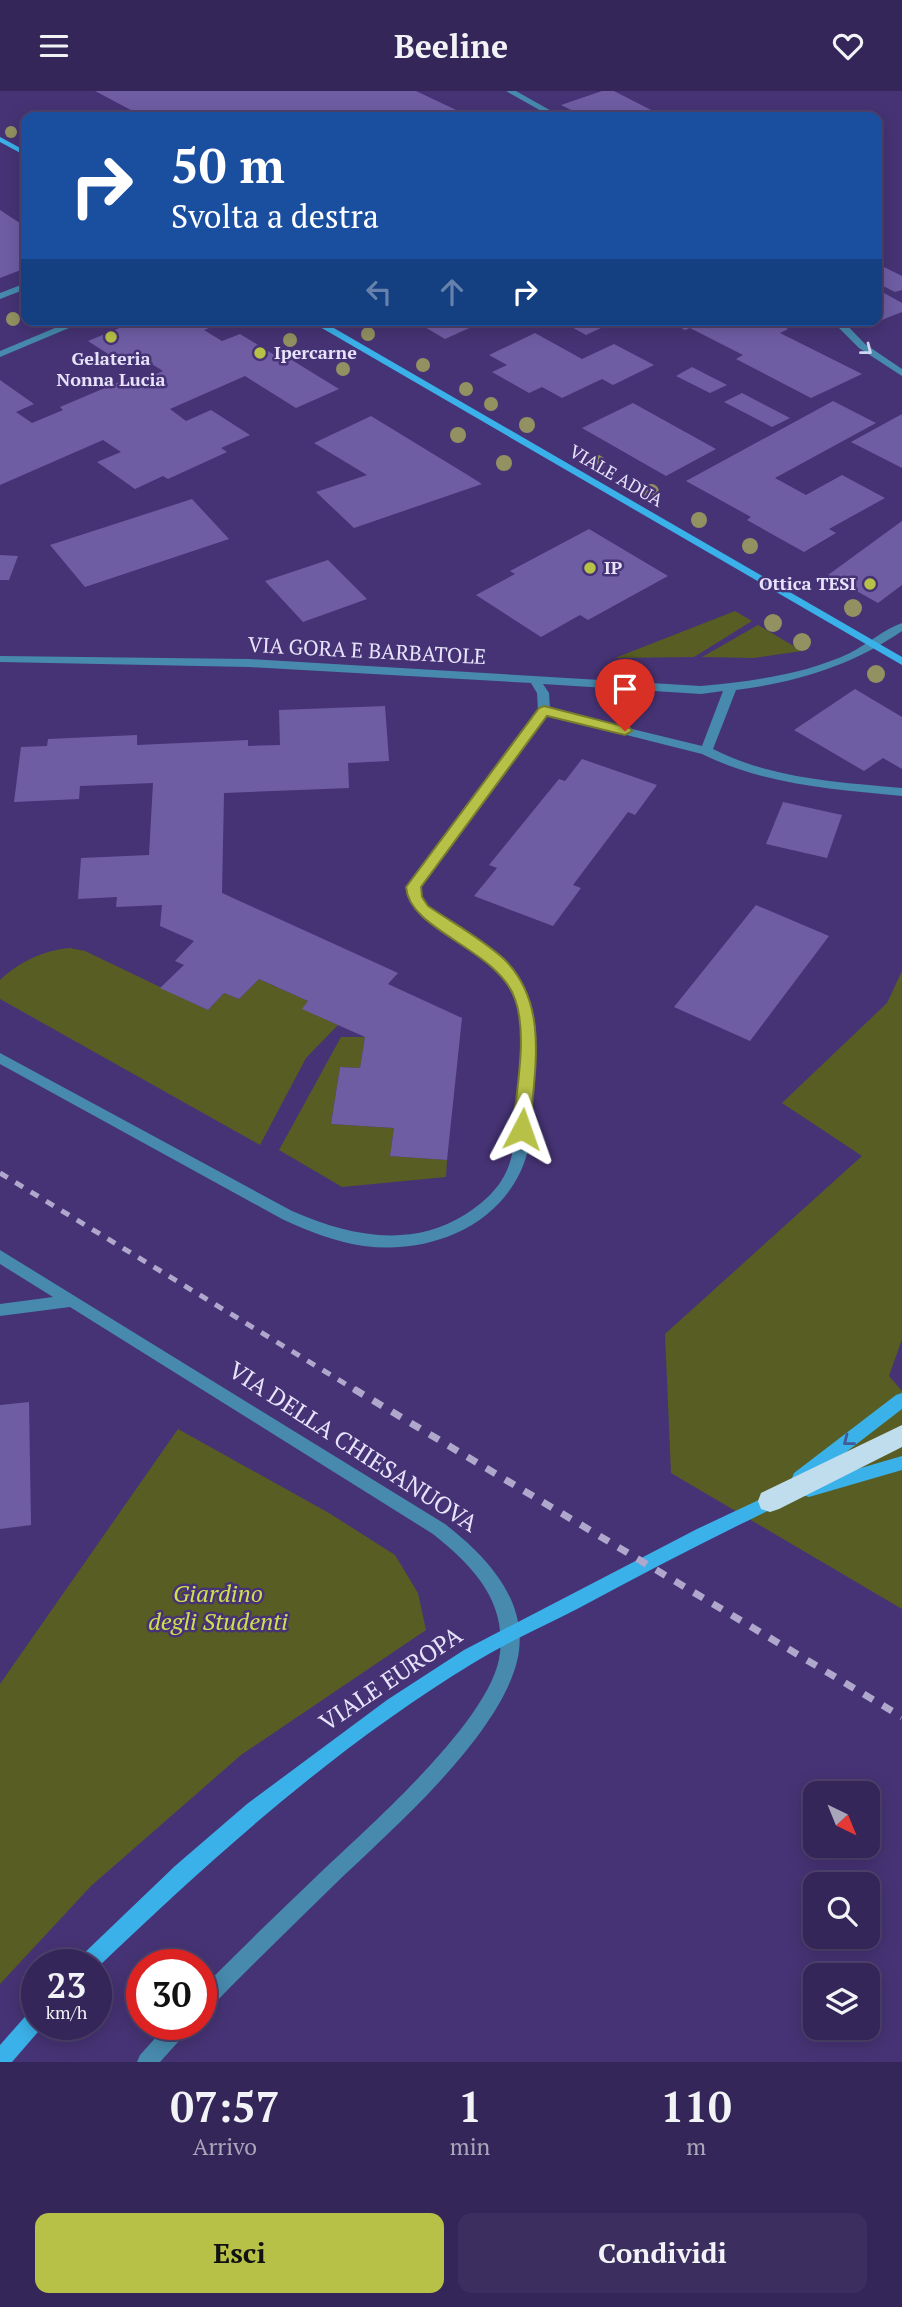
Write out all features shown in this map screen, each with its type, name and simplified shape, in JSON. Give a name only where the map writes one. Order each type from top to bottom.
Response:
[{"type":"highway","points":[[770,1501],[902,1435]]},
{"type":"main road","points":[[0,139],[21,151]]},
{"type":"main road","name":"VIALE ADUA","points":[[323,326],[902,662]]},
{"type":"main road","name":"VIALE EUROPA","points":[[103,1949],[254,1810],[393,1706],[470,1656],[770,1501],[902,1400]]},
{"type":"main road","name":"VIALE EUROPA","points":[[770,1501],[902,1463]]},
{"type":"main road","points":[[0,2060],[21,2036]]},
{"type":"street","points":[[510,91],[549,112]]},
{"type":"street","points":[[0,296],[21,288]]},
{"type":"street","points":[[0,354],[68,326]]},
{"type":"street","points":[[842,326],[862,346],[902,373]]},
{"type":"street","name":"VIA GORA E BARBATOLE","points":[[0,659],[248,663],[674,689],[731,687],[785,680],[818,671],[874,646],[902,626]]},
{"type":"street","points":[[0,1058],[287,1215],[332,1235],[358,1241],[416,1240],[441,1236],[464,1225],[507,1187],[516,1170],[521,1140],[527,1012],[518,989],[504,968],[430,916],[417,904],[412,892],[417,881],[544,711],[543,693],[535,681]]},
{"type":"street","points":[[706,751],[731,687]]},
{"type":"street","points":[[544,711],[706,751],[734,766],[762,775],[902,792]]},
{"type":"street","name":"VIA DELLA CHIESANUOVA","points":[[0,1256],[439,1529],[471,1554],[496,1583],[508,1615],[509,1657],[500,1682],[492,1699],[459,1744],[416,1792],[217,1987]]},
{"type":"street","points":[[0,1310],[70,1301]]},
{"type":"street","points":[[147,2062],[167,2040]]},
{"type":"green space","points":[[735,611],[752,621],[694,657],[615,658]]},
{"type":"green space","points":[[758,625],[802,651],[754,658],[702,657]]},
{"type":"green space","points":[[70,948],[85,951],[208,1010],[224,993],[239,999],[259,979],[308,1001],[303,1009],[338,1025],[306,1058],[260,1145],[0,999],[0,980],[15,968],[41,954]]},
{"type":"green space","points":[[902,971],[902,1339],[889,1376],[902,1391],[902,1609],[671,1473],[665,1334],[862,1156],[782,1103],[887,1003]]},
{"type":"green space","points":[[341,1037],[365,1037],[360,1068],[340,1067],[331,1124],[394,1128],[390,1156],[447,1160],[446,1177],[342,1187],[279,1150]]},
{"type":"green space","name":"Giardino degli Studenti","points":[[178,1429],[329,1513],[395,1555],[418,1593],[426,1630],[241,1755],[91,1886],[32,1949],[21,1949],[21,1961],[0,1984],[0,1684]]},
{"type":"building","points":[[95,91],[416,91],[460,112],[135,112]]},
{"type":"building","points":[[602,91],[614,91],[655,112],[575,112],[561,105]]},
{"type":"building","points":[[0,210],[21,224],[21,270],[0,278]]},
{"type":"building","points":[[882,268],[902,276],[902,290],[895,292],[882,286]]},
{"type":"building","points":[[882,292],[902,303],[902,312],[882,320]]},
{"type":"building","points":[[124,326],[214,326],[204,330],[222,341],[240,334],[276,356],[282,354],[339,389],[296,408],[245,376],[170,409],[186,421],[211,410],[250,435],[221,448],[227,452],[168,479],[163,476],[135,489],[97,462],[121,452],[103,440],[0,485],[0,380],[34,404],[16,412],[32,423],[63,410],[60,407],[126,379],[133,384],[163,371],[142,358],[125,365],[88,341]]},
{"type":"building","points":[[423,326],[474,326],[445,339]]},
{"type":"building","points":[[570,326],[605,326],[586,335]]},
{"type":"building","points":[[677,326],[782,326],[788,329],[780,333],[862,374],[811,398],[736,359],[743,355],[690,328],[685,330]]},
{"type":"building","points":[[535,333],[582,359],[614,344],[654,365],[613,385],[602,379],[562,398],[542,387],[529,393],[492,372],[507,365],[489,355]]},
{"type":"building","points":[[692,367],[727,385],[710,393],[676,376]]},
{"type":"building","points":[[742,393],[790,418],[772,427],[724,402]]},
{"type":"building","points":[[833,401],[876,423],[775,478],[806,495],[842,475],[885,498],[829,529],[836,533],[804,552],[747,520],[751,517],[686,481]]},
{"type":"building","points":[[633,403],[716,449],[666,476],[582,428]]},
{"type":"building","points":[[902,414],[902,468],[851,442]]},
{"type":"building","points":[[371,416],[482,484],[354,528],[316,492],[367,475],[314,443]]},
{"type":"building","points":[[192,499],[229,539],[85,587],[50,545]]},
{"type":"building","points":[[902,521],[902,585],[878,603],[828,575]]},
{"type":"building","points":[[589,529],[668,576],[588,620],[580,615],[541,637],[476,595],[515,574],[510,571]]},
{"type":"building","points":[[0,555],[18,556],[9,580],[0,580]]},
{"type":"building","points":[[328,560],[367,599],[303,622],[265,581]]},
{"type":"building","points":[[855,689],[902,717],[902,769],[883,758],[864,771],[794,730]]},
{"type":"building","points":[[385,706],[389,761],[348,763],[349,788],[224,793],[222,893],[398,973],[388,984],[462,1018],[447,1160],[390,1156],[394,1128],[331,1124],[340,1067],[360,1068],[365,1037],[302,1009],[308,1001],[259,979],[239,999],[224,993],[208,1010],[160,988],[184,965],[175,961],[194,941],[160,926],[162,905],[116,907],[117,897],[78,899],[81,858],[149,855],[153,783],[80,786],[79,799],[14,802],[21,747],[47,746],[48,739],[137,735],[137,745],[248,740],[248,746],[280,745],[279,710]]},
{"type":"building","points":[[582,759],[657,785],[635,815],[628,812],[573,885],[581,888],[553,926],[474,896],[497,868],[489,865],[559,779],[565,781]]},
{"type":"building","points":[[783,802],[842,815],[827,858],[766,844]]},
{"type":"building","points":[[756,905],[829,936],[750,1041],[674,1007]]},
{"type":"building","points":[[29,1402],[31,1525],[0,1529],[0,1405]]},
{"type":"railway","points":[[0,1173],[357,1391]]},
{"type":"railway","points":[[354,1389],[902,1717]]},
{"type":"place","name":"Gelateria Nonna Lucia","points":[[111,337]]},
{"type":"place","name":"Ipercarne","points":[[260,353]]},
{"type":"place","name":"IP","points":[[590,568]]},
{"type":"place","name":"Ottica TESI","points":[[870,584]]},
{"type":"route","points":[[522,1129],[528,1030],[527,1012],[518,989],[504,968],[430,916],[417,904],[412,892],[417,881],[544,711],[625,731]]}]
